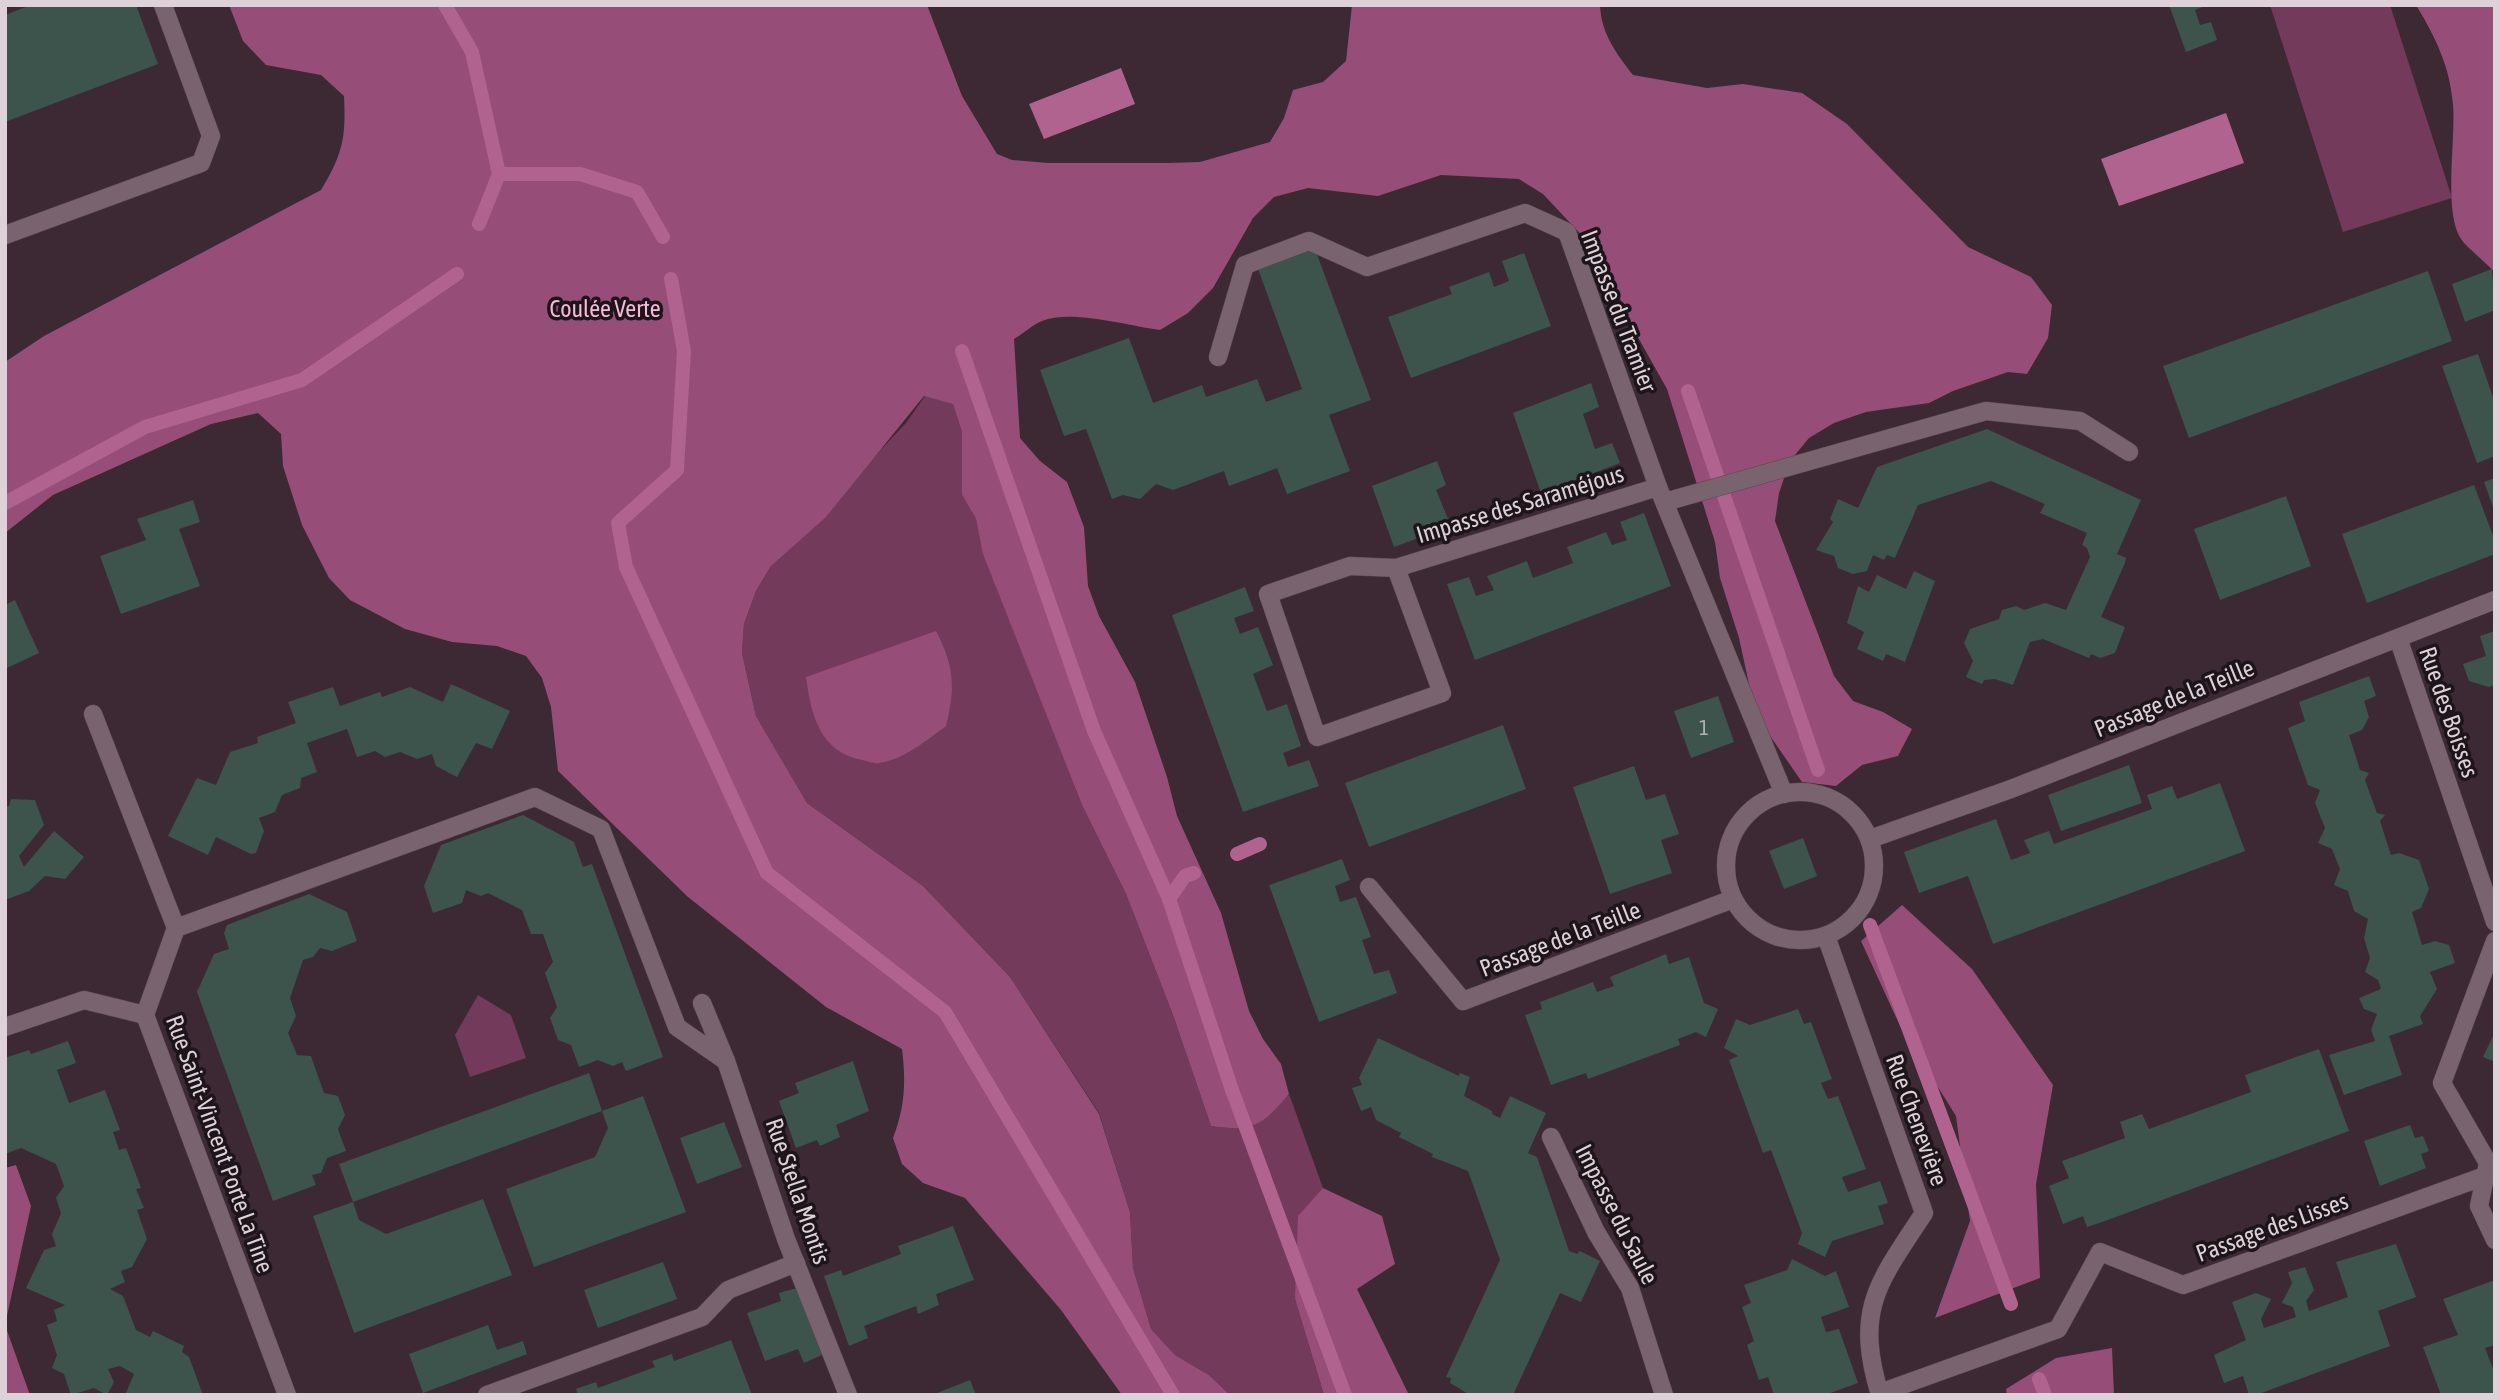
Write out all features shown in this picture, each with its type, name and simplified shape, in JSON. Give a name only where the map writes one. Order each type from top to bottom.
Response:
[{"type":"street","points":[[5,235],[201,163],[211,136],[163,5]]},
{"type":"street","name":"Impasse du Tramier","points":[[1218,357],[1245,265],[1309,241],[1367,267],[1525,213],[1567,232],[1661,495],[1784,794]]},
{"type":"street","points":[[1661,495],[1986,411],[2080,421],[2129,452]]},
{"type":"street","name":"Impasse des Saraméjous","points":[[1396,568],[1442,693],[1317,737],[1268,594],[1350,566],[1396,568],[1661,495]]},
{"type":"street","name":"Passage de la Teille","points":[[1870,839],[2011,789],[2495,600]]},
{"type":"street","name":"Rue des Boisses","points":[[2398,638],[2495,922]]},
{"type":"street","points":[[93,714],[176,928],[535,797],[601,830],[677,1027],[726,1061]]},
{"type":"street","points":[[1804,792],[1824,796],[1843,806],[1858,821],[1870,839],[1874,872],[1865,902],[1849,922],[1826,936],[1805,940],[1784,939],[1752,923],[1733,899],[1726,867],[1733,834],[1744,817],[1760,803],[1784,794],[1804,792]]},
{"type":"street","name":"Passage de la Teille","points":[[1369,887],[1463,1001],[1733,899]]},
{"type":"street","name":"Rue Saint-Vincent Porte La Tine","points":[[176,928],[145,1015],[287,1395]]},
{"type":"street","name":"Rue Chenevière","points":[[1826,936],[1924,1213],[1886,1271],[1868,1322],[1869,1348],[1880,1394]]},
{"type":"street","points":[[2495,941],[2442,1083],[2488,1163],[2479,1206],[2495,1240]]},
{"type":"street","points":[[5,1027],[84,1000],[145,1015]]},
{"type":"street","name":"Rue Stella Montis","points":[[702,1003],[726,1061],[796,1263],[848,1395]]},
{"type":"street","name":"Impasse du Saule","points":[[1550,1137],[1596,1233],[1630,1288],[1664,1395]]},
{"type":"street","name":"Passage des Lisses","points":[[1880,1394],[2058,1329],[2100,1252],[2183,1284],[2485,1176]]},
{"type":"street","points":[[487,1395],[702,1317],[727,1290],[796,1263]]},
{"type":"shaded area","points":[[2270,5],[2390,5],[2452,198],[2343,232]]},
{"type":"shaded area","points":[[1121,68],[1135,104],[1044,139],[1029,104]]},
{"type":"shaded area","points":[[2226,113],[2244,163],[2119,206],[2101,159]]},
{"type":"shaded area","points":[[925,396],[953,403],[962,432],[962,495],[976,519],[984,554],[1082,805],[1126,894],[1173,1015],[1211,1126],[1237,1128],[1256,1124],[1272,1113],[1289,1094],[1323,1188],[1295,1299],[1324,1395],[1230,1395],[1209,1375],[1175,1355],[1151,1329],[1133,1268],[1130,1212],[1099,1113],[1010,977],[923,886],[807,803],[756,716],[742,653],[744,624],[756,591],[771,566],[906,423]]},
{"type":"shaded area","points":[[478,995],[511,1015],[526,1058],[470,1077],[455,1035]]},
{"type":"green space","name":"Coulée Verte","points":[[229,5],[927,5],[962,96],[997,154],[1012,160],[1048,163],[1167,163],[1200,162],[1270,142],[1284,118],[1293,90],[1323,82],[1346,61],[1352,5],[1600,5],[1606,34],[1633,75],[1707,88],[1743,84],[1802,93],[1847,124],[1968,247],[2031,277],[2052,305],[2048,338],[2027,374],[2008,372],[1953,391],[1929,403],[1866,412],[1834,423],[1809,438],[1790,461],[1779,493],[1775,521],[1834,676],[1853,701],[1883,712],[1912,729],[1898,756],[1862,765],[1836,786],[1802,782],[1768,733],[1754,707],[1739,638],[1720,578],[1715,542],[1667,389],[1635,332],[1606,267],[1589,243],[1543,194],[1519,179],[1441,175],[1378,196],[1308,188],[1274,197],[1253,218],[1213,288],[1188,313],[1160,330],[1069,317],[1042,321],[1014,339],[1020,438],[1040,461],[1067,482],[1084,527],[1088,586],[1099,616],[1135,682],[1167,777],[1177,816],[1221,913],[1249,1011],[1263,1039],[1281,1064],[1289,1094],[1264,1120],[1247,1127],[1211,1126],[1173,1015],[1126,894],[1082,805],[983,554],[976,519],[962,495],[962,432],[953,404],[924,396],[826,517],[771,566],[756,591],[744,624],[742,653],[756,716],[807,803],[923,886],[1010,977],[1099,1114],[1130,1212],[1133,1268],[1151,1329],[1175,1355],[1209,1375],[1230,1395],[1122,1395],[1061,1310],[965,1198],[923,1183],[902,1164],[893,1138],[903,1094],[902,1049],[826,1007],[688,897],[558,771],[551,707],[542,678],[526,656],[497,646],[452,642],[405,629],[350,600],[329,578],[302,525],[283,466],[281,434],[258,413],[211,424],[53,495],[5,533],[5,362],[44,336],[321,190],[334,166],[342,145],[344,96],[321,75],[266,65],[243,41]]},
{"type":"green space","points":[[2416,5],[2495,5],[2495,273],[2464,243],[2456,227],[2451,194],[2453,105],[2449,78],[2441,53]]},
{"type":"green space","points":[[936,631],[947,655],[952,677],[946,726],[914,749],[888,761],[870,762],[848,756],[836,749],[820,730],[815,718],[806,677]]},
{"type":"green space","points":[[1902,905],[1972,969],[2053,1085],[2036,1184],[2040,1278],[1935,1318],[1970,1221],[1956,1116],[1901,1028],[1861,941]]},
{"type":"green space","points":[[16,1165],[31,1206],[5,1325],[5,1168]]},
{"type":"green space","points":[[1323,1188],[1382,1216],[1395,1264],[1357,1289],[1409,1395],[1324,1395],[1295,1299],[1298,1216]]},
{"type":"green space","points":[[5,1325],[30,1395],[5,1395]]},
{"type":"green space","points":[[2112,1348],[2114,1395],[2007,1395],[2006,1389],[2056,1358]]},
{"type":"building","points":[[31,5],[136,5],[158,64],[5,122],[5,15]]},
{"type":"building","points":[[2169,5],[2207,5],[2195,10],[2200,25],[2211,22],[2217,40],[2186,52]]},
{"type":"building","points":[[1315,249],[1371,400],[1329,415],[1350,471],[1287,494],[1277,468],[1229,486],[1224,471],[1173,490],[1156,484],[1140,499],[1123,495],[1112,499],[1086,429],[1064,436],[1040,370],[1129,338],[1153,403],[1202,385],[1206,397],[1257,379],[1266,402],[1302,389],[1258,269]]},
{"type":"building","points":[[1524,253],[1551,326],[1411,378],[1388,317],[1452,294],[1449,287],[1489,272],[1494,287],[1509,281],[1502,261]]},
{"type":"building","points":[[2492,269],[2495,310],[2465,322],[2452,284]]},
{"type":"building","points":[[2428,271],[2452,341],[2189,438],[2163,366]]},
{"type":"building","points":[[2478,354],[2495,403],[2495,456],[2477,463],[2442,366]]},
{"type":"building","points":[[1591,383],[1599,407],[1583,414],[1595,449],[1612,443],[1620,463],[1541,493],[1513,413]]},
{"type":"building","points":[[1987,429],[2141,500],[2117,554],[2126,558],[2125,563],[2101,617],[2125,627],[2115,653],[2100,658],[2091,654],[2089,658],[2043,639],[2030,642],[2013,685],[1995,679],[1984,680],[1982,684],[1966,677],[1973,661],[1964,643],[1970,629],[1999,619],[2002,610],[2016,606],[2024,610],[2045,603],[2066,610],[2090,557],[2087,548],[2082,545],[2087,533],[2040,513],[2045,504],[1991,481],[1918,505],[1895,558],[1887,555],[1884,560],[1873,555],[1867,571],[1853,574],[1838,568],[1834,556],[1816,550],[1833,522],[1830,519],[1838,499],[1858,508],[1877,467]]},
{"type":"building","points":[[1437,461],[1446,485],[1436,490],[1451,526],[1394,547],[1372,486]]},
{"type":"building","points":[[2495,478],[2495,510],[2494,510],[2484,482]]},
{"type":"building","points":[[2474,485],[2495,541],[2495,554],[2367,603],[2342,534]]},
{"type":"building","points":[[2286,496],[2311,566],[2220,600],[2194,529]]},
{"type":"building","points":[[193,500],[200,522],[179,529],[200,586],[121,614],[100,556],[146,540],[137,519]]},
{"type":"building","points":[[1644,513],[1671,586],[1475,660],[1447,584],[1469,577],[1476,596],[1494,590],[1487,576],[1527,561],[1533,578],[1573,563],[1567,547],[1606,532],[1612,545],[1627,540],[1620,522]]},
{"type":"building","points":[[1914,571],[1935,581],[1905,662],[1886,654],[1883,661],[1857,649],[1864,632],[1847,623],[1858,586],[1869,592],[1877,575],[1906,589]]},
{"type":"building","points":[[1245,587],[1254,611],[1234,618],[1240,634],[1258,627],[1273,665],[1253,674],[1267,711],[1287,704],[1301,746],[1283,753],[1288,767],[1309,760],[1319,786],[1243,812],[1172,615]]},
{"type":"building","points":[[15,600],[39,653],[5,669],[5,605]]},
{"type":"building","points":[[2495,631],[2495,685],[2489,687],[2469,681],[2463,664],[2486,656],[2480,636]]},
{"type":"building","points":[[2369,676],[2376,696],[2364,701],[2369,717],[2362,730],[2349,735],[2360,770],[2369,773],[2365,780],[2377,813],[2385,815],[2380,821],[2391,855],[2399,853],[2419,860],[2429,889],[2421,908],[2412,912],[2422,945],[2435,941],[2449,945],[2455,963],[2430,972],[2437,989],[2420,1016],[2423,1024],[2389,1036],[2402,1075],[2344,1095],[2329,1055],[2375,1041],[2371,1030],[2377,1014],[2364,1009],[2359,998],[2381,989],[2378,980],[2365,972],[2370,958],[2364,938],[2368,919],[2354,911],[2348,891],[2334,885],[2340,869],[2332,849],[2318,843],[2325,828],[2315,803],[2320,790],[2308,785],[2288,728],[2305,721],[2299,702]]},
{"type":"building","points":[[451,684],[510,711],[492,749],[476,743],[457,777],[436,766],[432,754],[417,759],[400,752],[385,757],[375,751],[357,757],[347,729],[307,743],[317,772],[301,778],[300,788],[282,795],[275,812],[259,818],[264,831],[256,853],[251,854],[216,837],[208,855],[168,836],[197,778],[216,785],[230,752],[258,743],[257,737],[296,723],[288,702],[333,687],[340,706],[380,692],[382,697],[410,687],[443,702]]},
{"type":"building","points":[[1718,696],[1734,742],[1691,758],[1674,711]]},
{"type":"building","points":[[1503,725],[1526,789],[1369,847],[1345,783]]},
{"type":"building","points":[[2129,765],[2142,803],[2061,831],[2048,795]]},
{"type":"building","points":[[1634,766],[1646,800],[1665,794],[1679,834],[1661,840],[1672,873],[1610,894],[1573,787]]},
{"type":"building","points":[[2220,783],[2245,851],[1993,944],[1968,876],[1919,893],[1904,852],[1996,819],[2011,860],[2030,853],[2024,840],[2049,831],[2054,844],[2152,809],[2147,795],[2172,786],[2177,799]]},
{"type":"building","points":[[11,799],[35,800],[44,825],[19,856],[24,867],[54,831],[84,857],[65,879],[45,876],[29,891],[5,900],[5,806],[9,806]]},
{"type":"building","points":[[523,815],[574,842],[583,867],[592,864],[663,1057],[626,1071],[622,1062],[613,1066],[598,1060],[579,1067],[571,1045],[558,1040],[550,1018],[557,1007],[545,973],[553,962],[543,934],[531,934],[522,910],[488,893],[481,896],[466,890],[462,903],[433,913],[424,886],[441,845]]},
{"type":"building","points":[[1803,838],[1817,876],[1784,889],[1769,851]]},
{"type":"building","points":[[1342,859],[1350,880],[1335,886],[1340,902],[1356,897],[1371,937],[1362,940],[1374,974],[1389,970],[1397,993],[1319,1022],[1269,885]]},
{"type":"building","points":[[309,894],[347,912],[357,941],[332,951],[320,948],[313,957],[303,960],[290,998],[296,1016],[288,1033],[297,1055],[311,1056],[324,1093],[338,1096],[345,1115],[338,1129],[346,1151],[327,1158],[321,1173],[312,1175],[316,1185],[273,1201],[197,992],[214,954],[229,949],[224,933],[227,925]]},
{"type":"building","points":[[1666,954],[1669,964],[1689,957],[1704,1003],[1718,1009],[1706,1037],[1696,1032],[1678,1039],[1680,1045],[1588,1079],[1586,1073],[1551,1085],[1525,1015],[1542,1009],[1540,1002],[1593,982],[1597,992],[1614,986],[1610,977]]},
{"type":"building","points":[[1798,1009],[1804,1024],[1811,1022],[1832,1079],[1821,1083],[1828,1099],[1838,1096],[1866,1169],[1842,1177],[1848,1192],[1880,1181],[1888,1203],[1878,1206],[1884,1224],[1832,1241],[1825,1257],[1798,1244],[1802,1233],[1771,1150],[1763,1153],[1729,1060],[1738,1056],[1724,1048],[1736,1019],[1750,1025]]},
{"type":"building","points":[[2495,1032],[2495,1062],[2483,1057]]},
{"type":"building","points":[[1378,1038],[1459,1076],[1460,1073],[1470,1077],[1464,1096],[1500,1118],[1510,1096],[1546,1113],[1528,1153],[1537,1157],[1569,1251],[1577,1254],[1580,1251],[1600,1261],[1581,1302],[1560,1293],[1513,1395],[1470,1395],[1450,1383],[1451,1378],[1446,1377],[1500,1260],[1468,1171],[1432,1157],[1433,1154],[1399,1137],[1401,1133],[1376,1120],[1371,1107],[1361,1111],[1352,1088],[1362,1085],[1359,1078]]},
{"type":"building","points":[[68,1041],[76,1063],[57,1070],[69,1103],[105,1090],[120,1130],[113,1132],[119,1150],[126,1148],[141,1188],[136,1189],[144,1208],[137,1210],[147,1239],[132,1267],[121,1271],[125,1282],[110,1289],[123,1296],[136,1330],[150,1337],[153,1331],[184,1346],[182,1352],[189,1357],[203,1395],[125,1395],[134,1374],[120,1366],[108,1369],[114,1382],[107,1395],[94,1388],[71,1395],[64,1374],[52,1368],[57,1355],[47,1325],[57,1321],[54,1310],[65,1305],[26,1288],[44,1250],[56,1246],[52,1234],[61,1213],[56,1198],[64,1186],[56,1164],[21,1148],[5,1154],[5,1058],[29,1050],[31,1054]]},
{"type":"building","points":[[2319,1049],[2349,1131],[2087,1227],[2083,1216],[2063,1224],[2049,1186],[2069,1178],[2062,1161],[2125,1138],[2120,1122],[2142,1114],[2149,1129],[2251,1092],[2245,1075]]},
{"type":"building","points":[[853,1061],[869,1111],[836,1125],[840,1137],[820,1146],[817,1140],[796,1148],[779,1101],[799,1093],[795,1083]]},
{"type":"building","points":[[589,1073],[602,1111],[353,1202],[339,1164]]},
{"type":"building","points":[[643,1096],[686,1212],[534,1267],[506,1189],[595,1157],[608,1128],[602,1111]]},
{"type":"building","points":[[724,1122],[742,1167],[697,1184],[680,1138]]},
{"type":"building","points":[[2410,1125],[2415,1138],[2423,1136],[2429,1151],[2421,1154],[2426,1168],[2380,1186],[2364,1141]]},
{"type":"building","points":[[483,1199],[512,1275],[354,1333],[313,1216],[353,1202],[359,1220],[386,1234]]},
{"type":"building","points":[[953,1226],[974,1280],[936,1294],[939,1305],[918,1314],[916,1306],[864,1326],[868,1338],[849,1346],[824,1276],[841,1270],[843,1276],[901,1254],[898,1246]]},
{"type":"building","points":[[2396,1244],[2416,1297],[2378,1311],[2390,1346],[2256,1395],[2249,1395],[2243,1376],[2224,1383],[2214,1355],[2246,1340],[2232,1302],[2256,1293],[2271,1299],[2261,1319],[2264,1328],[2296,1317],[2293,1307],[2282,1303],[2292,1283],[2288,1272],[2305,1267],[2314,1290],[2306,1301],[2309,1311],[2348,1297],[2336,1262]]},
{"type":"building","points":[[1792,1259],[1825,1276],[1836,1271],[1849,1307],[1821,1317],[1826,1332],[1839,1329],[1858,1383],[1825,1395],[1774,1395],[1768,1377],[1759,1380],[1747,1345],[1754,1341],[1742,1307],[1751,1303],[1744,1285],[1787,1270]]},
{"type":"building","points":[[663,1262],[677,1299],[598,1328],[584,1290]]},
{"type":"building","points":[[2495,1280],[2495,1345],[2485,1348],[2495,1374],[2495,1395],[2441,1395],[2423,1347],[2458,1335],[2443,1299]]},
{"type":"building","points":[[797,1288],[822,1355],[804,1363],[798,1349],[765,1361],[747,1313],[781,1301],[779,1293]]},
{"type":"building","points":[[488,1325],[497,1350],[523,1341],[527,1354],[423,1393],[409,1354]]},
{"type":"building","points":[[731,1340],[752,1395],[578,1395],[576,1389],[596,1382],[598,1388],[655,1367],[652,1361],[672,1354],[674,1361]]},
{"type":"building","points":[[970,1380],[976,1395],[932,1395]]},
{"type":"waterway","points":[[445,5],[472,52],[499,174],[479,224]]},
{"type":"waterway","points":[[499,174],[580,174],[637,192],[663,237]]},
{"type":"waterway","points":[[5,503],[145,427],[302,380],[457,274]]},
{"type":"waterway","points":[[671,279],[684,351],[677,470],[618,523],[626,567],[767,873],[945,1012],[1173,1395]]},
{"type":"waterway","points":[[962,351],[1094,731],[1169,899]]},
{"type":"waterway","points":[[1688,391],[1818,770]]},
{"type":"waterway","points":[[1237,854],[1260,844]]},
{"type":"waterway","points":[[1194,873],[1185,876],[1169,899],[1232,1090],[1345,1395]]},
{"type":"waterway","points":[[1870,925],[2011,1304]]},
{"type":"waterway","points":[[2039,1379],[2045,1395]]}]
